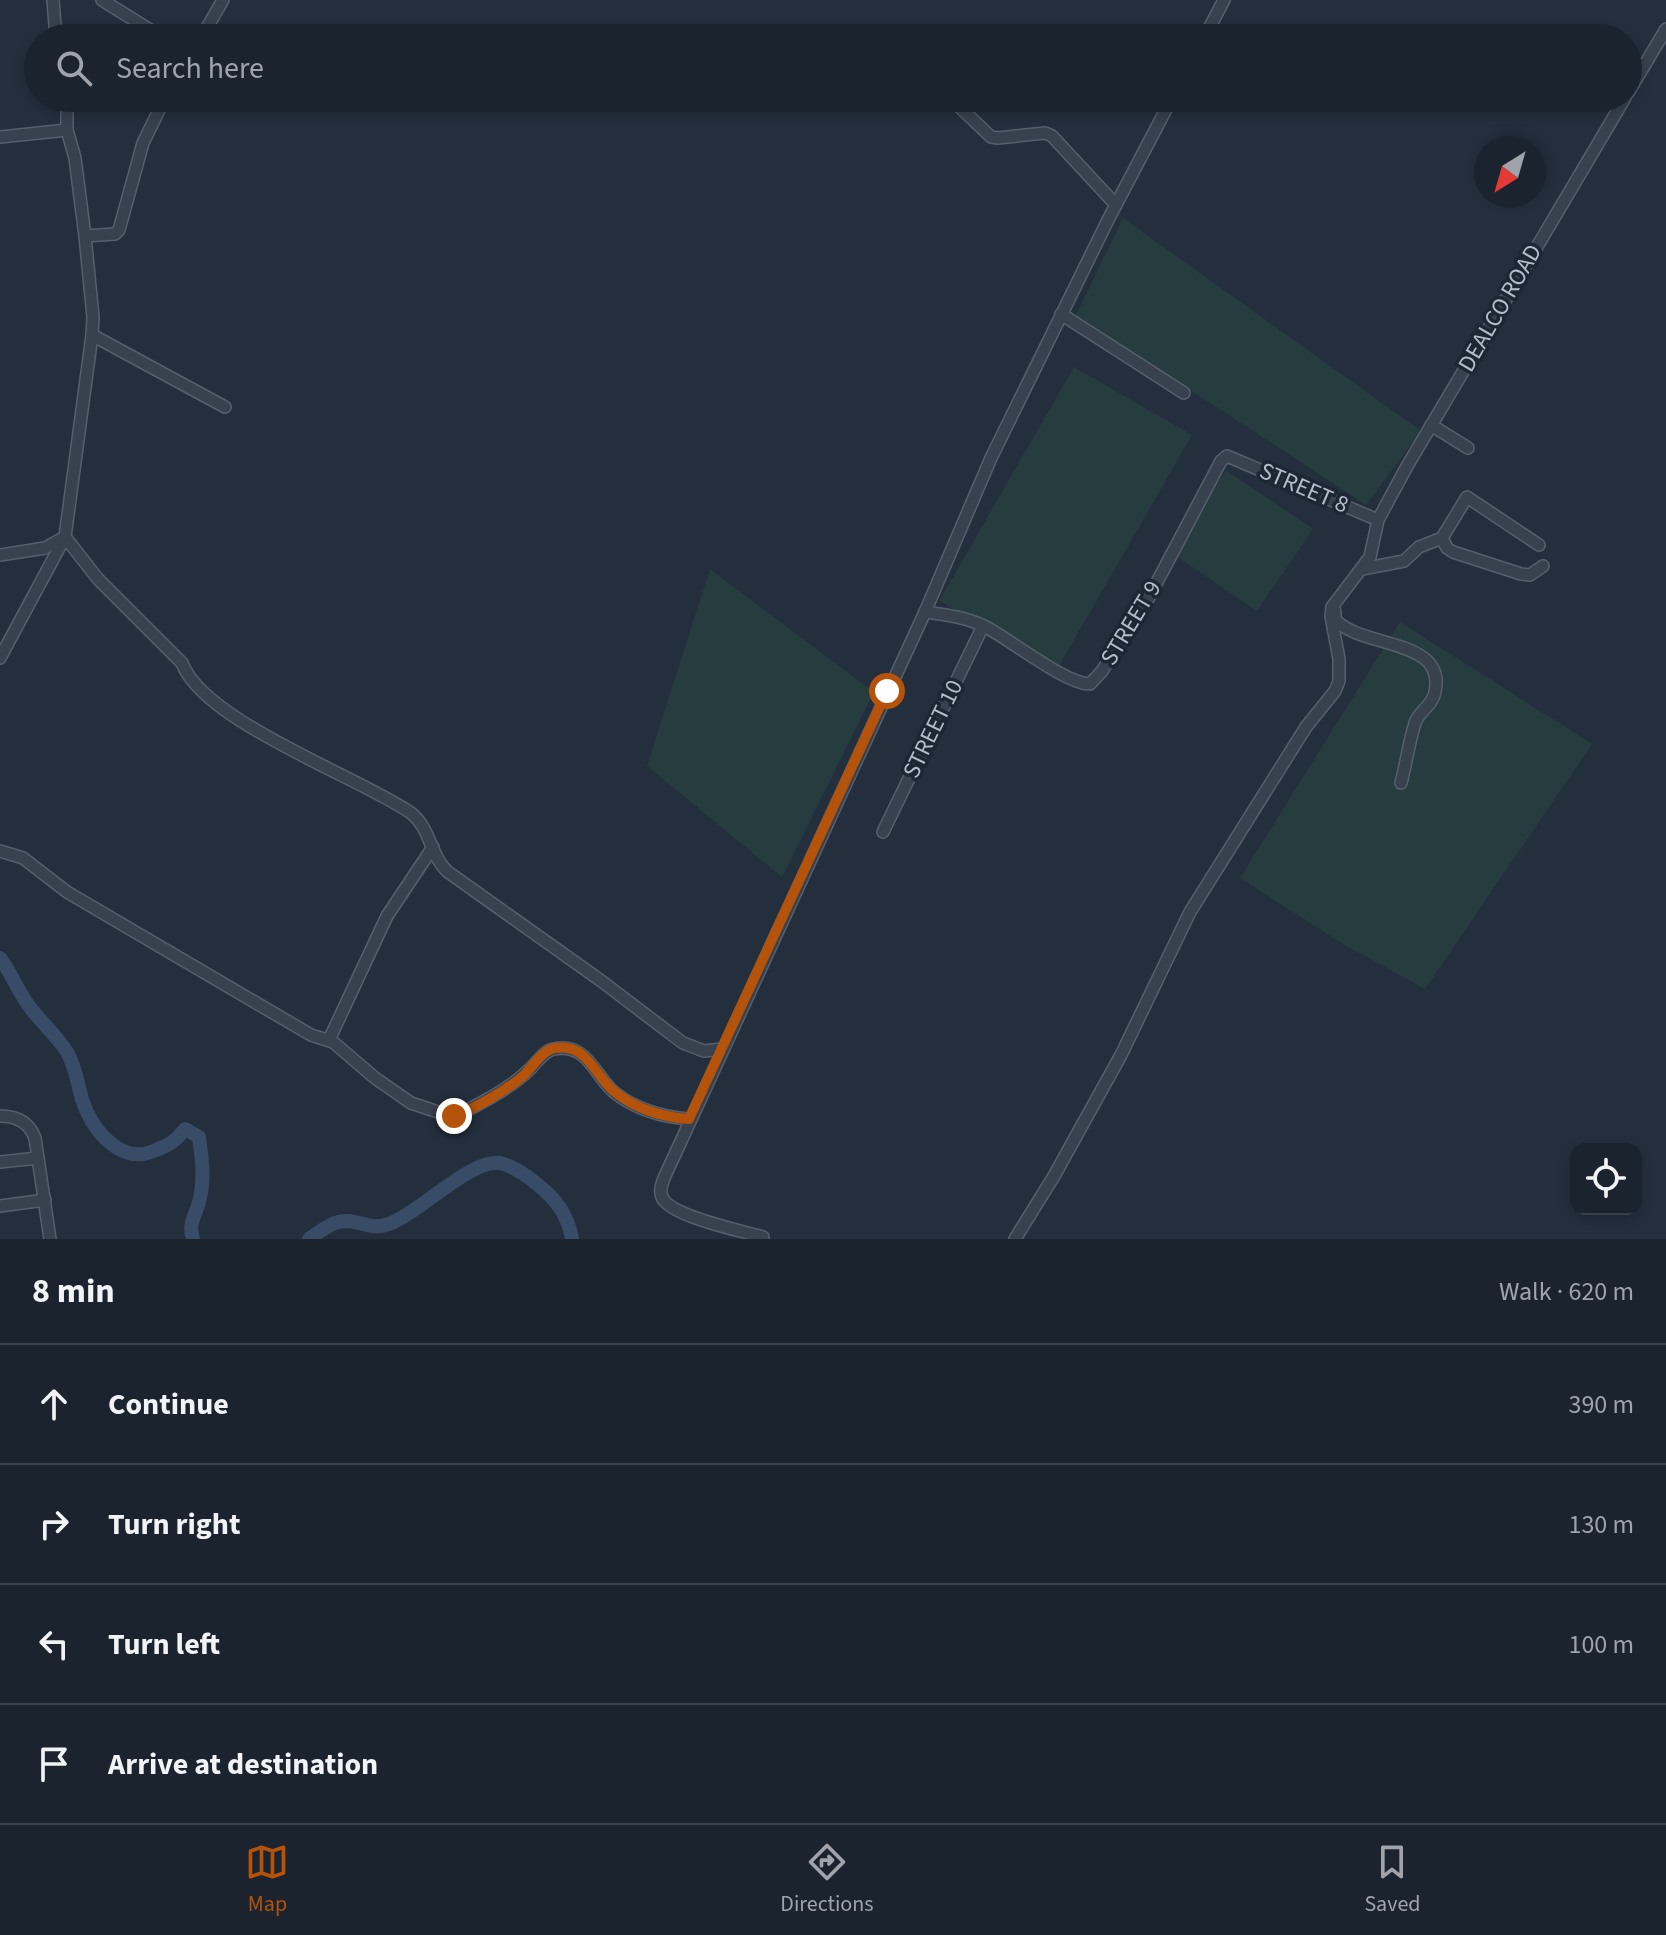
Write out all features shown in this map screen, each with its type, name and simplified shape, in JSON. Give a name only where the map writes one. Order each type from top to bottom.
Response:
[{"type":"street","points":[[53,0],[55,24]]},
{"type":"street","points":[[102,0],[141,24]]},
{"type":"street","points":[[209,24],[223,0]]},
{"type":"street","points":[[1211,24],[1224,0]]},
{"type":"street","name":"DEALCO ROAD","points":[[1642,69],[1666,29]]},
{"type":"street","points":[[0,658],[65,537],[92,335],[85,236],[75,158],[67,130],[67,112]]},
{"type":"street","points":[[85,236],[115,234],[119,230],[143,143],[158,112]]},
{"type":"street","points":[[965,112],[991,137],[1045,133],[1052,136],[1116,205]]},
{"type":"street","points":[[763,1237],[674,1209],[662,1198],[664,1178],[925,612],[991,458],[1165,112]]},
{"type":"street","name":"DEALCO ROAD","points":[[1378,520],[1617,112]]},
{"type":"street","points":[[0,137],[67,130]]},
{"type":"street","points":[[1061,314],[1184,393]]},
{"type":"street","points":[[92,335],[225,407]]},
{"type":"street","points":[[1431,425],[1468,448]]},
{"type":"street","name":"STREET 8","points":[[1230,456],[1378,520]]},
{"type":"street","name":"STREET 9","points":[[983,626],[1076,682],[1090,684],[1095,681],[1148,599],[1221,461],[1230,456]]},
{"type":"street","points":[[1362,569],[1404,561],[1419,547],[1442,538],[1467,497],[1539,545]]},
{"type":"street","points":[[1015,1239],[1121,1055],[1190,912],[1306,727],[1335,691],[1339,681],[1339,659],[1331,616],[1334,602],[1362,569],[1375,541],[1378,520]]},
{"type":"street","points":[[0,555],[45,548],[65,537]]},
{"type":"street","points":[[65,537],[98,579],[182,663],[184,670],[208,696],[264,735],[405,809],[422,824],[445,869],[683,1043],[704,1051],[722,1049]]},
{"type":"street","points":[[1442,538],[1453,552],[1521,574],[1530,575],[1543,566]]},
{"type":"street","points":[[1334,602],[1335,619],[1345,629],[1418,652],[1434,670],[1434,696],[1415,722],[1401,783]]},
{"type":"street","points":[[925,612],[957,616],[983,626]]},
{"type":"street","name":"STREET 10","points":[[883,832],[983,626]]},
{"type":"street","points":[[329,1040],[387,916],[433,847]]},
{"type":"street","points":[[0,851],[23,858],[74,896],[311,1035],[329,1040],[411,1103],[450,1116],[464,1112],[511,1084],[548,1051],[556,1048],[584,1056],[594,1064],[614,1092],[649,1113],[689,1119]]},
{"type":"street","points":[[0,1116],[16,1117],[32,1130],[50,1239]]},
{"type":"street","points":[[0,1162],[38,1158]]},
{"type":"street","points":[[0,1206],[45,1200]]},
{"type":"green space","points":[[1123,218],[1421,431],[1366,505],[1076,315]]},
{"type":"green space","points":[[1074,367],[1192,435],[1059,666],[939,601]]},
{"type":"green space","points":[[1226,470],[1313,529],[1257,611],[1172,553]]},
{"type":"green space","points":[[710,569],[874,692],[782,877],[647,766]]},
{"type":"green space","points":[[1400,622],[1592,744],[1425,989],[1343,944],[1240,878]]},
{"type":"waterway","points":[[0,958],[27,1004],[67,1052],[86,1110],[108,1140],[128,1153],[139,1154],[166,1146],[185,1129],[199,1137],[202,1186],[192,1224],[193,1239]]},
{"type":"waterway","points":[[309,1239],[342,1221],[372,1226],[389,1224],[460,1177],[488,1164],[500,1163],[524,1175],[550,1196],[564,1215],[572,1239]]},
{"type":"route","points":[[454,1116],[523,1076],[548,1051],[556,1048],[584,1056],[594,1064],[614,1092],[649,1113],[689,1119],[887,691]]}]
